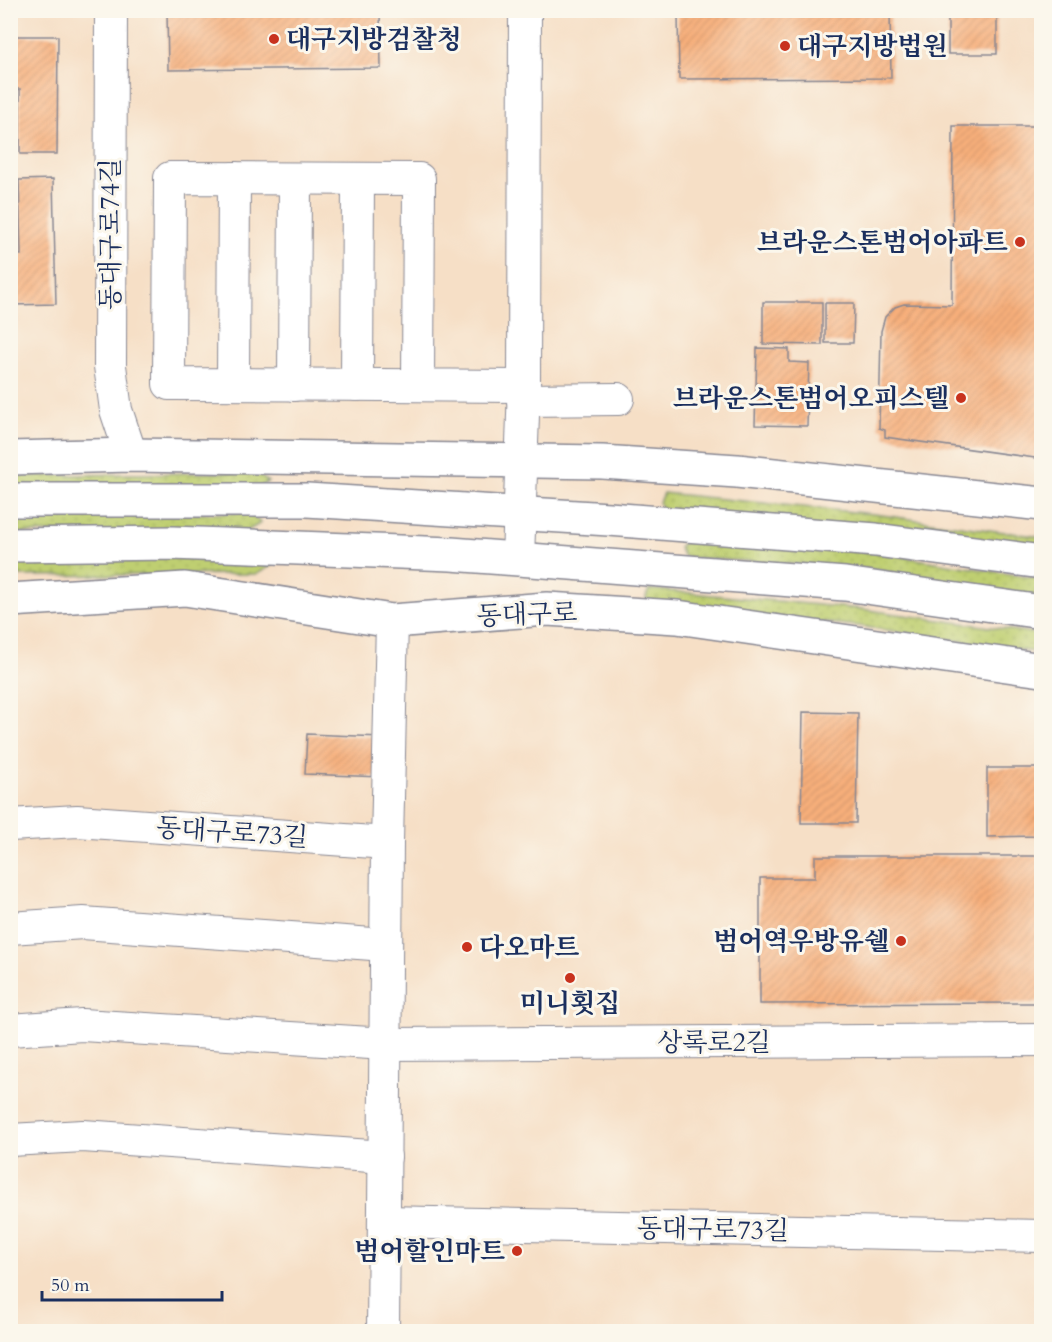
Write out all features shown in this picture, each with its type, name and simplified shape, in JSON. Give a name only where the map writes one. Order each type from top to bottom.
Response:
[{"type":"main road","points":[[10,458],[130,455],[602,462],[737,471],[1041,504]]},
{"type":"main road","points":[[10,500],[307,500],[520,513],[876,540],[1041,562]]},
{"type":"main road","points":[[651,570],[633,565],[628,560],[624,553],[623,540],[636,524],[658,523]]},
{"type":"main road","name":"동대구로","points":[[10,545],[172,543],[451,554],[844,584],[1041,612]]},
{"type":"main road","name":"동대구로","points":[[10,600],[185,589],[392,621],[547,609],[677,616],[1041,670]]},
{"type":"street","name":"동대구로74길","points":[[111,10],[110,366],[116,410],[130,455]]},
{"type":"street","points":[[518,559],[524,393],[525,10]]},
{"type":"street","points":[[418,385],[419,179],[170,178],[169,384],[418,385],[618,399]]},
{"type":"street","points":[[233,384],[234,178]]},
{"type":"street","points":[[294,385],[295,179]]},
{"type":"street","points":[[357,385],[358,179]]},
{"type":"street","points":[[383,1332],[387,843],[392,621]]},
{"type":"street","name":"동대구로73길","points":[[10,825],[77,821],[387,843]]},
{"type":"street","points":[[10,928],[83,923],[386,945]]},
{"type":"street","points":[[10,1030],[82,1025],[386,1044]]},
{"type":"street","name":"상록로2길","points":[[386,1044],[1041,1040]]},
{"type":"street","points":[[10,1140],[83,1136],[385,1157]]},
{"type":"street","name":"동대구로73길","points":[[384,1222],[1041,1236]]},
{"type":"green space","points":[[255,472],[268,482],[254,490],[11,492],[10,476]]},
{"type":"green space","points":[[663,493],[874,514],[1041,537],[1041,555],[662,511],[659,502]]},
{"type":"green space","points":[[248,513],[261,523],[247,531],[11,533],[10,517]]},
{"type":"green space","points":[[685,540],[873,552],[1041,579],[1041,597],[871,569],[684,557],[679,548]]},
{"type":"green space","points":[[258,556],[271,566],[257,574],[11,576],[10,559]]},
{"type":"green space","points":[[649,589],[861,609],[1041,634],[1041,653],[859,626],[649,606],[646,597]]},
{"type":"building","name":"대구지방검찰청","points":[[167,10],[380,10],[381,68],[168,70]]},
{"type":"building","name":"대구지방법원","points":[[698,10],[890,10],[891,78],[679,79],[678,14],[698,14]]},
{"type":"building","points":[[948,10],[997,10],[997,54],[948,54]]},
{"type":"building","points":[[10,36],[58,36],[57,154],[20,154],[20,89],[10,89]]},
{"type":"building","points":[[953,126],[1042,126],[1042,459],[885,437],[885,430],[879,428],[881,331],[885,317],[895,307],[904,304],[952,305]]},
{"type":"building","points":[[53,179],[56,304],[11,305],[10,255],[21,255],[19,180]]},
{"type":"building","points":[[763,302],[822,302],[822,345],[763,344]]},
{"type":"building","points":[[825,303],[854,303],[853,343],[825,343]]},
{"type":"building","points":[[757,348],[789,349],[789,362],[809,363],[807,426],[755,425]]},
{"type":"building","points":[[803,712],[858,713],[856,823],[801,823]]},
{"type":"building","points":[[307,734],[382,737],[381,777],[305,774]]},
{"type":"building","points":[[987,768],[1042,768],[1042,836],[987,837]]},
{"type":"building","name":"범어역우방유쉘","points":[[815,856],[1042,856],[1042,1003],[760,1004],[760,878],[815,878]]},
{"type":"place","name":"대구지방검찰청","points":[[274,39]]},
{"type":"place","name":"대구지방법원","points":[[785,46]]},
{"type":"place","name":"브라운스톤범어아파트","points":[[1020,242]]},
{"type":"place","name":"브라운스톤범어오피스텔","points":[[961,398]]},
{"type":"place","name":"범어역우방유쉘","points":[[901,941]]},
{"type":"place","name":"다오마트","points":[[467,947]]},
{"type":"place","name":"미니횟집","points":[[570,978]]},
{"type":"place","name":"범어할인마트","points":[[517,1251]]}]
